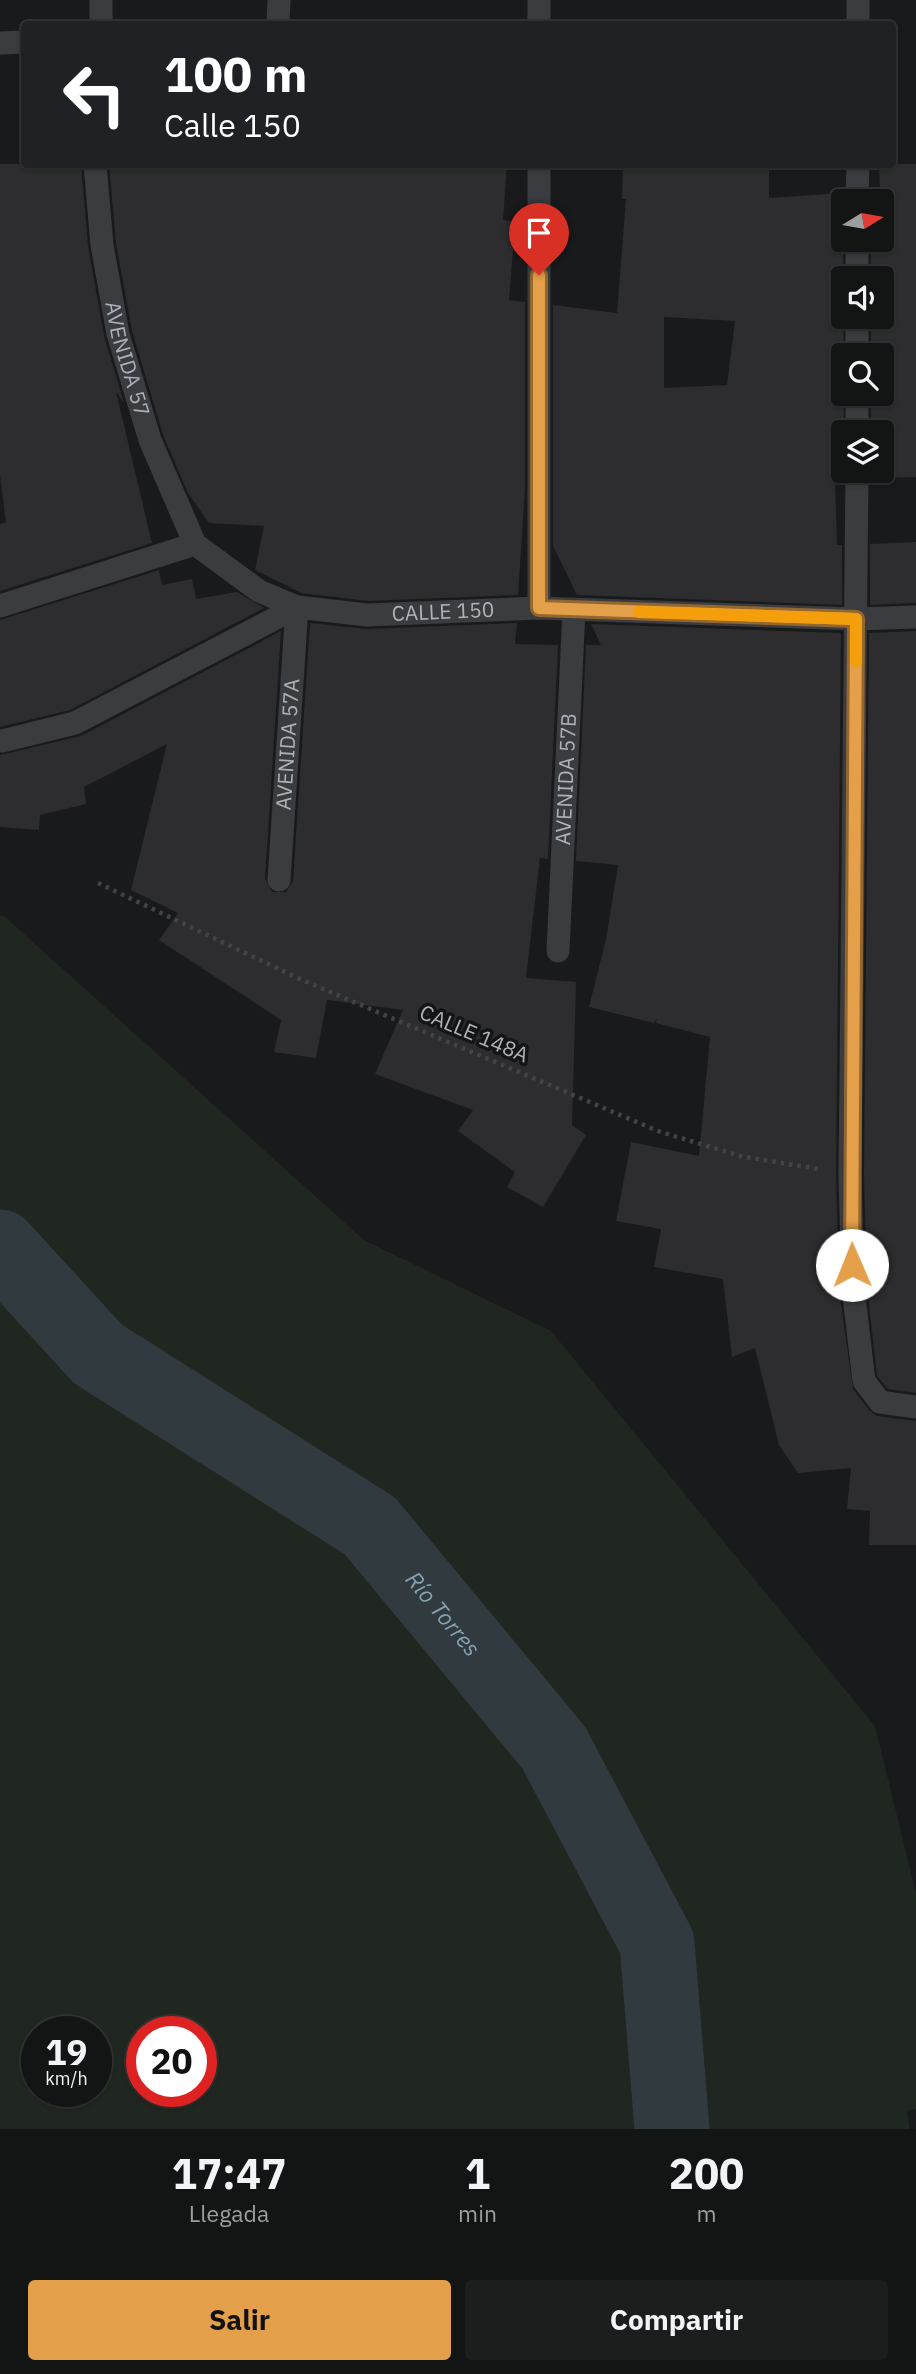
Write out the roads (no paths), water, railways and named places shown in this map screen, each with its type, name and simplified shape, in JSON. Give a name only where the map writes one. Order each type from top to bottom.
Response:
[{"type":"lane","points":[[101,21],[102,0]]},
{"type":"lane","points":[[278,0],[278,21]]},
{"type":"lane","points":[[539,0],[539,21]]},
{"type":"lane","points":[[858,0],[858,21]]},
{"type":"lane","points":[[0,43],[21,42]]},
{"type":"lane","name":"AVENIDA 57","points":[[95,168],[102,245],[118,334],[150,440],[195,544]]},
{"type":"lane","points":[[539,168],[539,608]]},
{"type":"lane","points":[[857,189],[858,168]]},
{"type":"lane","points":[[857,483],[850,1174],[853,1288],[864,1381],[880,1402],[916,1407]]},
{"type":"lane","points":[[0,606],[195,544]]},
{"type":"lane","name":"CALLE 150","points":[[195,544],[259,591],[297,607],[367,615],[539,608],[856,619],[916,617]]},
{"type":"lane","points":[[2,741],[75,723],[297,607]]},
{"type":"lane","name":"AVENIDA 57A","points":[[279,880],[297,607]]},
{"type":"lane","name":"AVENIDA 57B","points":[[558,951],[575,610]]},
{"type":"waterway","name":"Río Torres","points":[[0,1247],[98,1354],[370,1526],[554,1748],[657,1943],[672,2129]]}]
